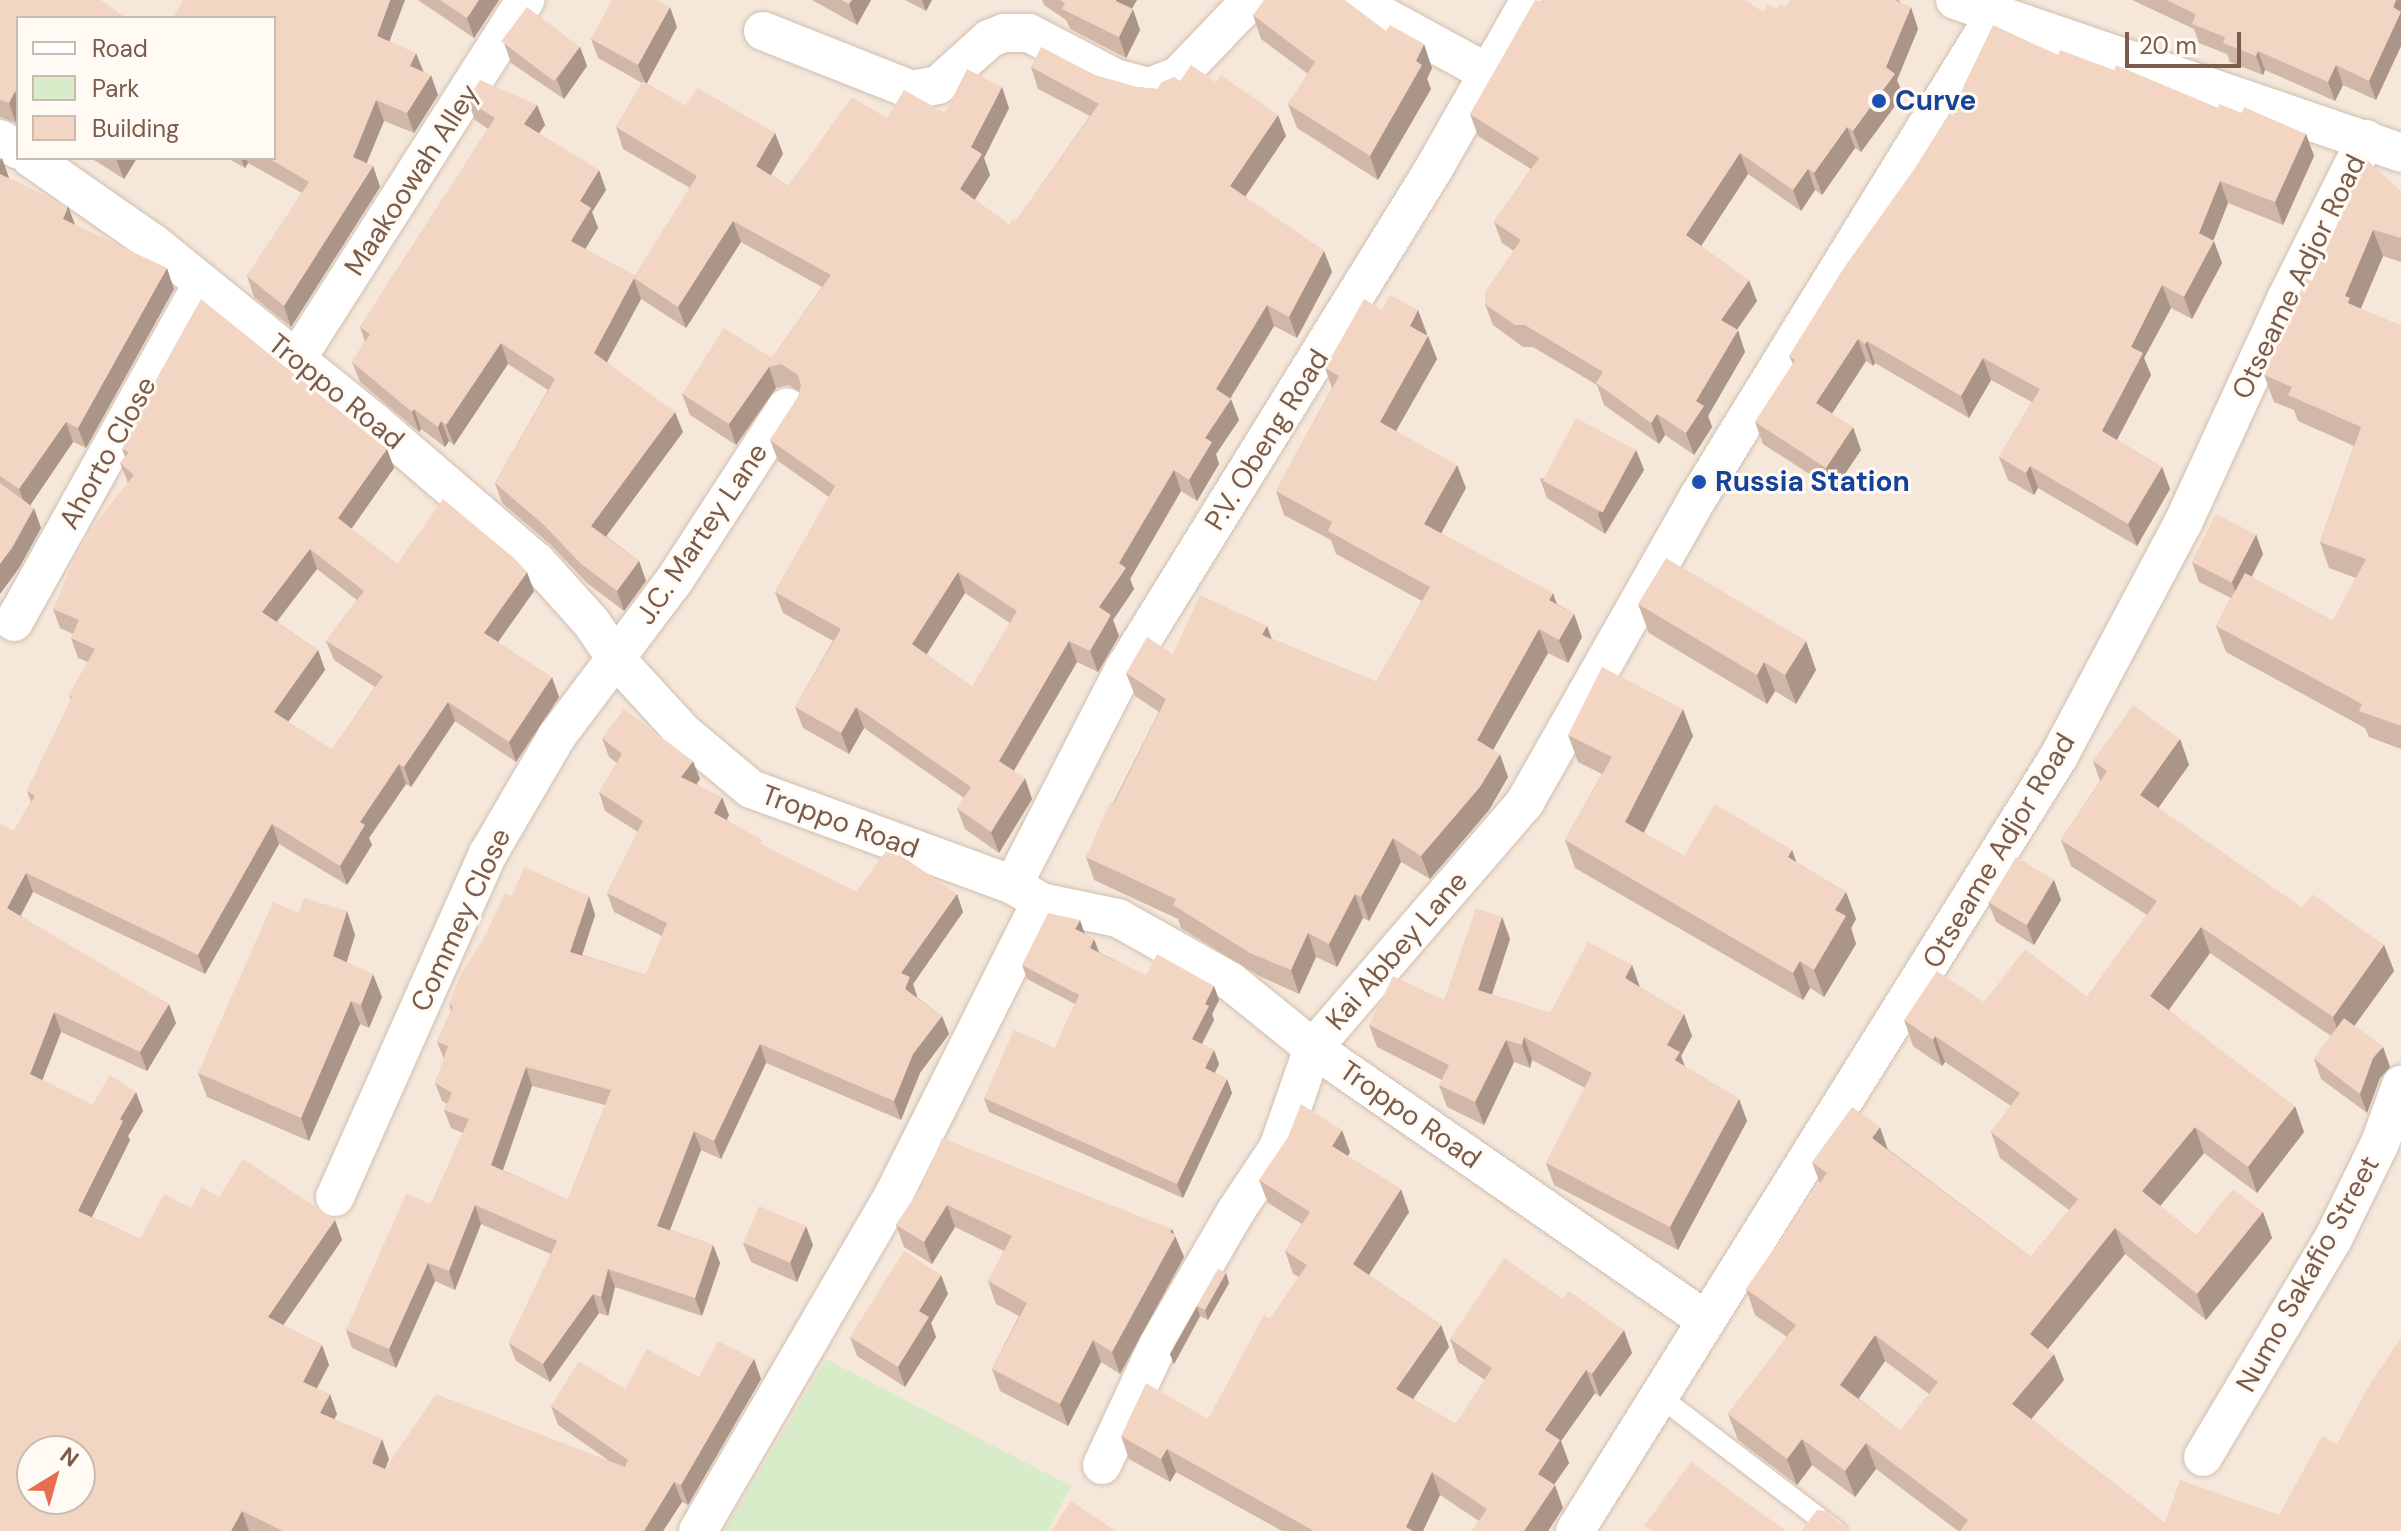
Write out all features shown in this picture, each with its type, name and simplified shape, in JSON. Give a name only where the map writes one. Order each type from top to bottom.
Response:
[{"type":"street","name":"Maakoowah Alley","points":[[296,360],[525,0]]},
{"type":"street","points":[[763,31],[912,90],[938,85],[989,39],[1004,33],[1029,33],[1115,78],[1149,87],[1178,76],[1251,0]]},
{"type":"street","points":[[1354,0],[1488,73]]},
{"type":"street","name":"P.V. Obeng Road","points":[[698,1531],[894,1194],[1123,671],[1391,238],[1530,0]]},
{"type":"street","points":[[1955,0],[2401,153]]},
{"type":"street","name":"Kai Abbey Lane","points":[[1102,1465],[1158,1345],[1236,1211],[1278,1148],[1313,1048],[1525,802],[1699,496],[1996,13]]},
{"type":"street","name":"Otseame Adjor Road","points":[[1575,1531],[2059,756],[2183,523],[2286,299],[2366,139]]},
{"type":"street","name":"Troppo Road","points":[[34,160],[153,243],[537,562],[591,622],[617,660],[684,733],[751,789],[1027,894],[1118,918],[1230,981],[1313,1048],[1706,1320]]},
{"type":"street","name":"Ahorto Close","points":[[14,622],[202,284]]},
{"type":"street","name":"J.C. Martey Lane","points":[[617,660],[674,581],[787,407]]},
{"type":"street","name":"Commey Close","points":[[335,1197],[488,854],[557,736],[617,660]]},
{"type":"street","name":"Numo Sakafio Street","points":[[2203,1457],[2332,1241],[2380,1143],[2401,1085]]},
{"type":"lane","points":[[1659,1396],[1836,1531]]},
{"type":"shaded area","points":[[0,0],[2401,0],[2401,1531],[0,1531]]},
{"type":"green space","points":[[826,1359],[1071,1486],[1048,1531],[724,1531]]},
{"type":"building","points":[[0,0],[101,0],[123,16],[16,16],[16,92],[9,103],[0,100]]},
{"type":"building","points":[[183,0],[390,0],[377,36],[416,53],[410,66],[431,75],[407,113],[376,100],[353,157],[373,166],[284,306],[247,276],[309,182],[271,160],[276,160],[276,16],[174,16]]},
{"type":"building","points":[[440,0],[479,0],[467,18]]},
{"type":"building","points":[[612,0],[657,0],[670,7],[638,65],[591,39]]},
{"type":"building","points":[[1060,0],[1116,0],[1133,9],[1119,37],[1062,9],[1065,3]]},
{"type":"building","points":[[1264,0],[1345,0],[1386,31],[1390,25],[1424,44],[1416,61],[1422,65],[1370,156],[1288,104],[1315,62],[1253,15]]},
{"type":"building","points":[[1535,0],[1746,0],[1763,12],[1768,4],[1777,10],[1780,4],[1785,8],[1791,0],[1896,0],[1911,7],[1886,67],[1895,74],[1853,131],[1847,127],[1814,173],[1808,169],[1793,190],[1740,153],[1686,235],[1749,280],[1721,320],[1738,330],[1696,401],[1704,406],[1686,433],[1657,414],[1651,423],[1596,383],[1603,372],[1525,325],[1515,325],[1485,304],[1485,292],[1521,240],[1494,222],[1539,158],[1470,114]]},
{"type":"building","points":[[2166,0],[2396,0],[2393,7],[2401,12],[2369,81],[2336,65],[2328,82],[2258,51],[2256,56],[2223,43],[2225,37],[2192,24],[2196,14]]},
{"type":"building","points":[[527,7],[580,47],[554,81],[501,41]]},
{"type":"building","points":[[1993,25],[2058,55],[2060,50],[2114,70],[2116,65],[2218,108],[2219,104],[2242,113],[2244,107],[2306,134],[2275,202],[2220,181],[2199,233],[2214,241],[2184,297],[2162,285],[2131,347],[2143,353],[2102,431],[2162,467],[2128,524],[2030,466],[2026,473],[1999,457],[2040,389],[1983,358],[1961,396],[1867,341],[1865,344],[1858,339],[1816,403],[1853,427],[1826,468],[1755,422],[1795,360],[1789,356],[1843,269],[1915,168],[1955,104]]},
{"type":"building","points":[[1041,47],[1097,76],[1136,87],[1157,89],[1162,82],[1174,77],[1180,81],[1191,65],[1216,82],[1221,75],[1278,115],[1230,186],[1324,251],[1289,317],[1267,305],[1216,389],[1231,399],[1205,438],[1212,442],[1189,480],[1174,470],[1119,563],[1126,568],[1099,607],[1111,615],[1090,651],[1069,641],[999,761],[1025,778],[991,832],[957,808],[971,787],[856,707],[841,733],[795,707],[841,629],[775,592],[835,486],[770,440],[798,397],[801,386],[798,375],[781,364],[769,367],[729,424],[682,394],[724,328],[772,358],[831,275],[733,221],[678,307],[634,278],[697,176],[616,127],[643,81],[685,106],[698,88],[775,133],[756,166],[788,186],[852,97],[887,118],[904,90],[945,113],[967,69],[1002,87],[971,147],[982,154],[960,189],[1009,225],[1013,219],[1016,221],[1099,104],[1031,67]],"holes":[[[958,572],[1017,611],[972,687],[912,644]]]},
{"type":"building","points":[[480,80],[537,105],[524,124],[599,170],[580,201],[591,208],[571,241],[635,276],[594,353],[675,412],[591,526],[639,561],[617,591],[580,563],[544,525],[495,483],[555,379],[501,343],[446,425],[441,421],[438,427],[414,409],[412,412],[352,362],[370,334],[360,327],[495,118],[467,100]]},
{"type":"building","points":[[2367,160],[2401,191],[2401,238],[2373,230],[2345,296],[2350,298],[2348,303],[2401,326],[2401,726],[2359,711],[2362,704],[2216,626],[2245,573],[2333,621],[2366,559],[2320,542],[2361,427],[2288,395],[2292,387],[2264,375],[2306,278],[2312,281],[2350,196],[2343,189],[2345,183]]},
{"type":"building","points":[[0,174],[68,206],[63,219],[167,268],[78,428],[66,422],[19,489],[0,476]]},
{"type":"building","points":[[1390,295],[1418,310],[1410,326],[1428,336],[1380,422],[1457,465],[1424,524],[1553,593],[1549,600],[1574,614],[1559,640],[1539,629],[1477,740],[1500,754],[1480,787],[1421,856],[1393,838],[1361,897],[1355,894],[1329,944],[1308,933],[1291,970],[1250,953],[1173,905],[1176,899],[1086,857],[1110,802],[1114,804],[1166,699],[1126,673],[1147,637],[1173,654],[1200,595],[1267,626],[1262,635],[1376,682],[1430,587],[1328,531],[1332,522],[1276,491],[1339,376],[1325,368],[1364,299],[1382,310]]},
{"type":"building","points":[[201,299],[387,449],[338,518],[397,564],[443,499],[527,572],[484,633],[552,677],[509,742],[448,702],[404,767],[399,764],[360,822],[365,825],[340,866],[272,824],[198,955],[26,873],[7,908],[169,1004],[140,1052],[54,1012],[30,1074],[92,1105],[110,1075],[136,1092],[120,1119],[123,1121],[78,1211],[140,1239],[164,1194],[191,1208],[202,1187],[219,1197],[243,1159],[335,1220],[268,1317],[322,1345],[303,1382],[330,1394],[320,1413],[382,1439],[372,1463],[385,1469],[436,1394],[625,1467],[628,1460],[551,1406],[579,1361],[625,1389],[647,1349],[699,1377],[718,1341],[754,1359],[681,1485],[674,1482],[644,1531],[283,1531],[242,1511],[231,1531],[0,1531],[0,823],[14,831],[35,796],[27,791],[72,697],[69,695],[95,649],[71,638],[79,620],[53,609],[84,537],[134,475],[120,463],[129,452],[122,449],[138,412]],"holes":[[[310,549],[364,591],[326,641],[383,676],[332,750],[274,712],[318,650],[262,612]]]},
{"type":"building","points":[[1576,418],[1636,450],[1603,513],[1543,481]]},
{"type":"building","points":[[0,483],[34,508],[0,564]]},
{"type":"building","points":[[2216,514],[2256,534],[2232,583],[2191,562]]},
{"type":"building","points":[[1666,558],[1806,641],[1785,675],[1764,662],[1757,675],[1638,604]]},
{"type":"building","points":[[1602,667],[1683,709],[1625,822],[1684,856],[1715,804],[1792,850],[1788,857],[1846,892],[1835,910],[1846,916],[1814,970],[1800,961],[1793,973],[1565,840],[1612,757],[1568,735]]},
{"type":"building","points":[[2133,705],[2180,739],[2140,795],[2302,908],[2312,894],[2384,945],[2333,1017],[2201,927],[2150,996],[2295,1106],[2248,1167],[2195,1127],[2142,1191],[2196,1235],[2233,1189],[2263,1212],[2197,1294],[2115,1228],[2030,1334],[2054,1354],[2012,1404],[2165,1523],[2180,1480],[2279,1515],[2322,1436],[2337,1444],[2370,1384],[2401,1338],[2401,1531],[1960,1531],[1968,1520],[1866,1443],[1845,1471],[1802,1439],[1787,1459],[1728,1414],[1796,1325],[1746,1289],[1827,1173],[1812,1162],[1852,1107],[1880,1127],[1872,1138],[2031,1257],[2078,1199],[1991,1132],[2020,1093],[1935,1036],[1933,1040],[1904,1020],[1937,971],[1984,1002],[2025,949],[2087,997],[2157,901],[2061,840],[2107,771],[2093,761]],"holes":[[[1875,1335],[1938,1382],[1901,1431],[1840,1385]]]},
{"type":"building","points":[[624,709],[693,761],[681,777],[722,797],[714,813],[762,840],[760,844],[856,892],[889,847],[957,894],[901,973],[910,977],[905,989],[942,1016],[913,1054],[894,1101],[760,1044],[714,1141],[694,1131],[657,1226],[713,1245],[695,1298],[608,1269],[601,1297],[593,1294],[543,1364],[509,1343],[557,1241],[475,1205],[449,1271],[428,1263],[389,1349],[346,1330],[406,1194],[431,1204],[469,1119],[444,1110],[452,1093],[435,1083],[448,1046],[437,1042],[453,1007],[449,1004],[459,978],[485,936],[505,893],[512,896],[524,867],[589,896],[570,952],[646,975],[667,923],[607,893],[643,821],[599,792],[622,754],[602,738]],"holes":[[[526,1067],[611,1090],[568,1200],[491,1165]]]},
{"type":"building","points":[[2016,857],[2054,880],[2026,925],[1989,902]]},
{"type":"building","points":[[304,898],[347,911],[333,956],[373,974],[361,1005],[351,1001],[301,1118],[198,1073],[273,902],[299,913]]},
{"type":"building","points":[[1476,908],[1502,917],[1478,990],[1550,1013],[1588,942],[1632,965],[1625,978],[1684,1014],[1667,1045],[1680,1052],[1675,1060],[1739,1099],[1670,1227],[1546,1163],[1592,1073],[1524,1037],[1522,1045],[1506,1040],[1475,1102],[1439,1085],[1449,1065],[1369,1025],[1393,976],[1444,1000]]},
{"type":"building","points":[[1048,913],[1080,920],[1075,929],[1094,939],[1090,948],[1146,976],[1157,954],[1214,986],[1205,1004],[1209,1006],[1192,1039],[1214,1050],[1205,1068],[1227,1079],[1177,1184],[984,1098],[1014,1030],[1055,1048],[1079,995],[1022,965]]},
{"type":"building","points":[[2344,1018],[2383,1047],[2373,1058],[2360,1094],[2314,1059]]},
{"type":"building","points":[[1301,1104],[1342,1130],[1332,1146],[1401,1189],[1353,1264],[1441,1325],[1396,1389],[1456,1424],[1492,1368],[1450,1339],[1504,1258],[1563,1299],[1569,1291],[1624,1330],[1592,1374],[1586,1370],[1545,1430],[1560,1440],[1538,1474],[1555,1485],[1524,1531],[1472,1531],[1487,1509],[1432,1472],[1406,1527],[1413,1531],[1314,1531],[1167,1449],[1161,1459],[1121,1436],[1146,1383],[1208,1419],[1264,1315],[1270,1319],[1307,1265],[1285,1251],[1310,1212],[1259,1180],[1288,1137]]},
{"type":"building","points":[[942,1138],[1172,1229],[1170,1232],[1176,1235],[1112,1352],[1093,1340],[1060,1404],[992,1369],[1027,1303],[988,1281],[1012,1236],[947,1205],[924,1242],[896,1225],[923,1184]]},
{"type":"building","points":[[759,1206],[806,1226],[790,1263],[743,1243]]},
{"type":"building","points":[[904,1251],[941,1275],[919,1311],[929,1317],[898,1367],[850,1337]]},
{"type":"building","points":[[1218,1269],[1226,1273],[1205,1310],[1197,1306],[1170,1354],[1174,1345]]},
{"type":"building","points":[[1691,1462],[1786,1531],[1652,1531],[1644,1526]]},
{"type":"building","points":[[1071,1501],[1116,1531],[1051,1531]]},
{"type":"building","points":[[1817,1510],[1826,1511],[1851,1531],[1801,1531]]},
{"type":"place","name":"Curve","points":[[1879,101]]},
{"type":"place","name":"Russia Station","points":[[1699,482]]}]
